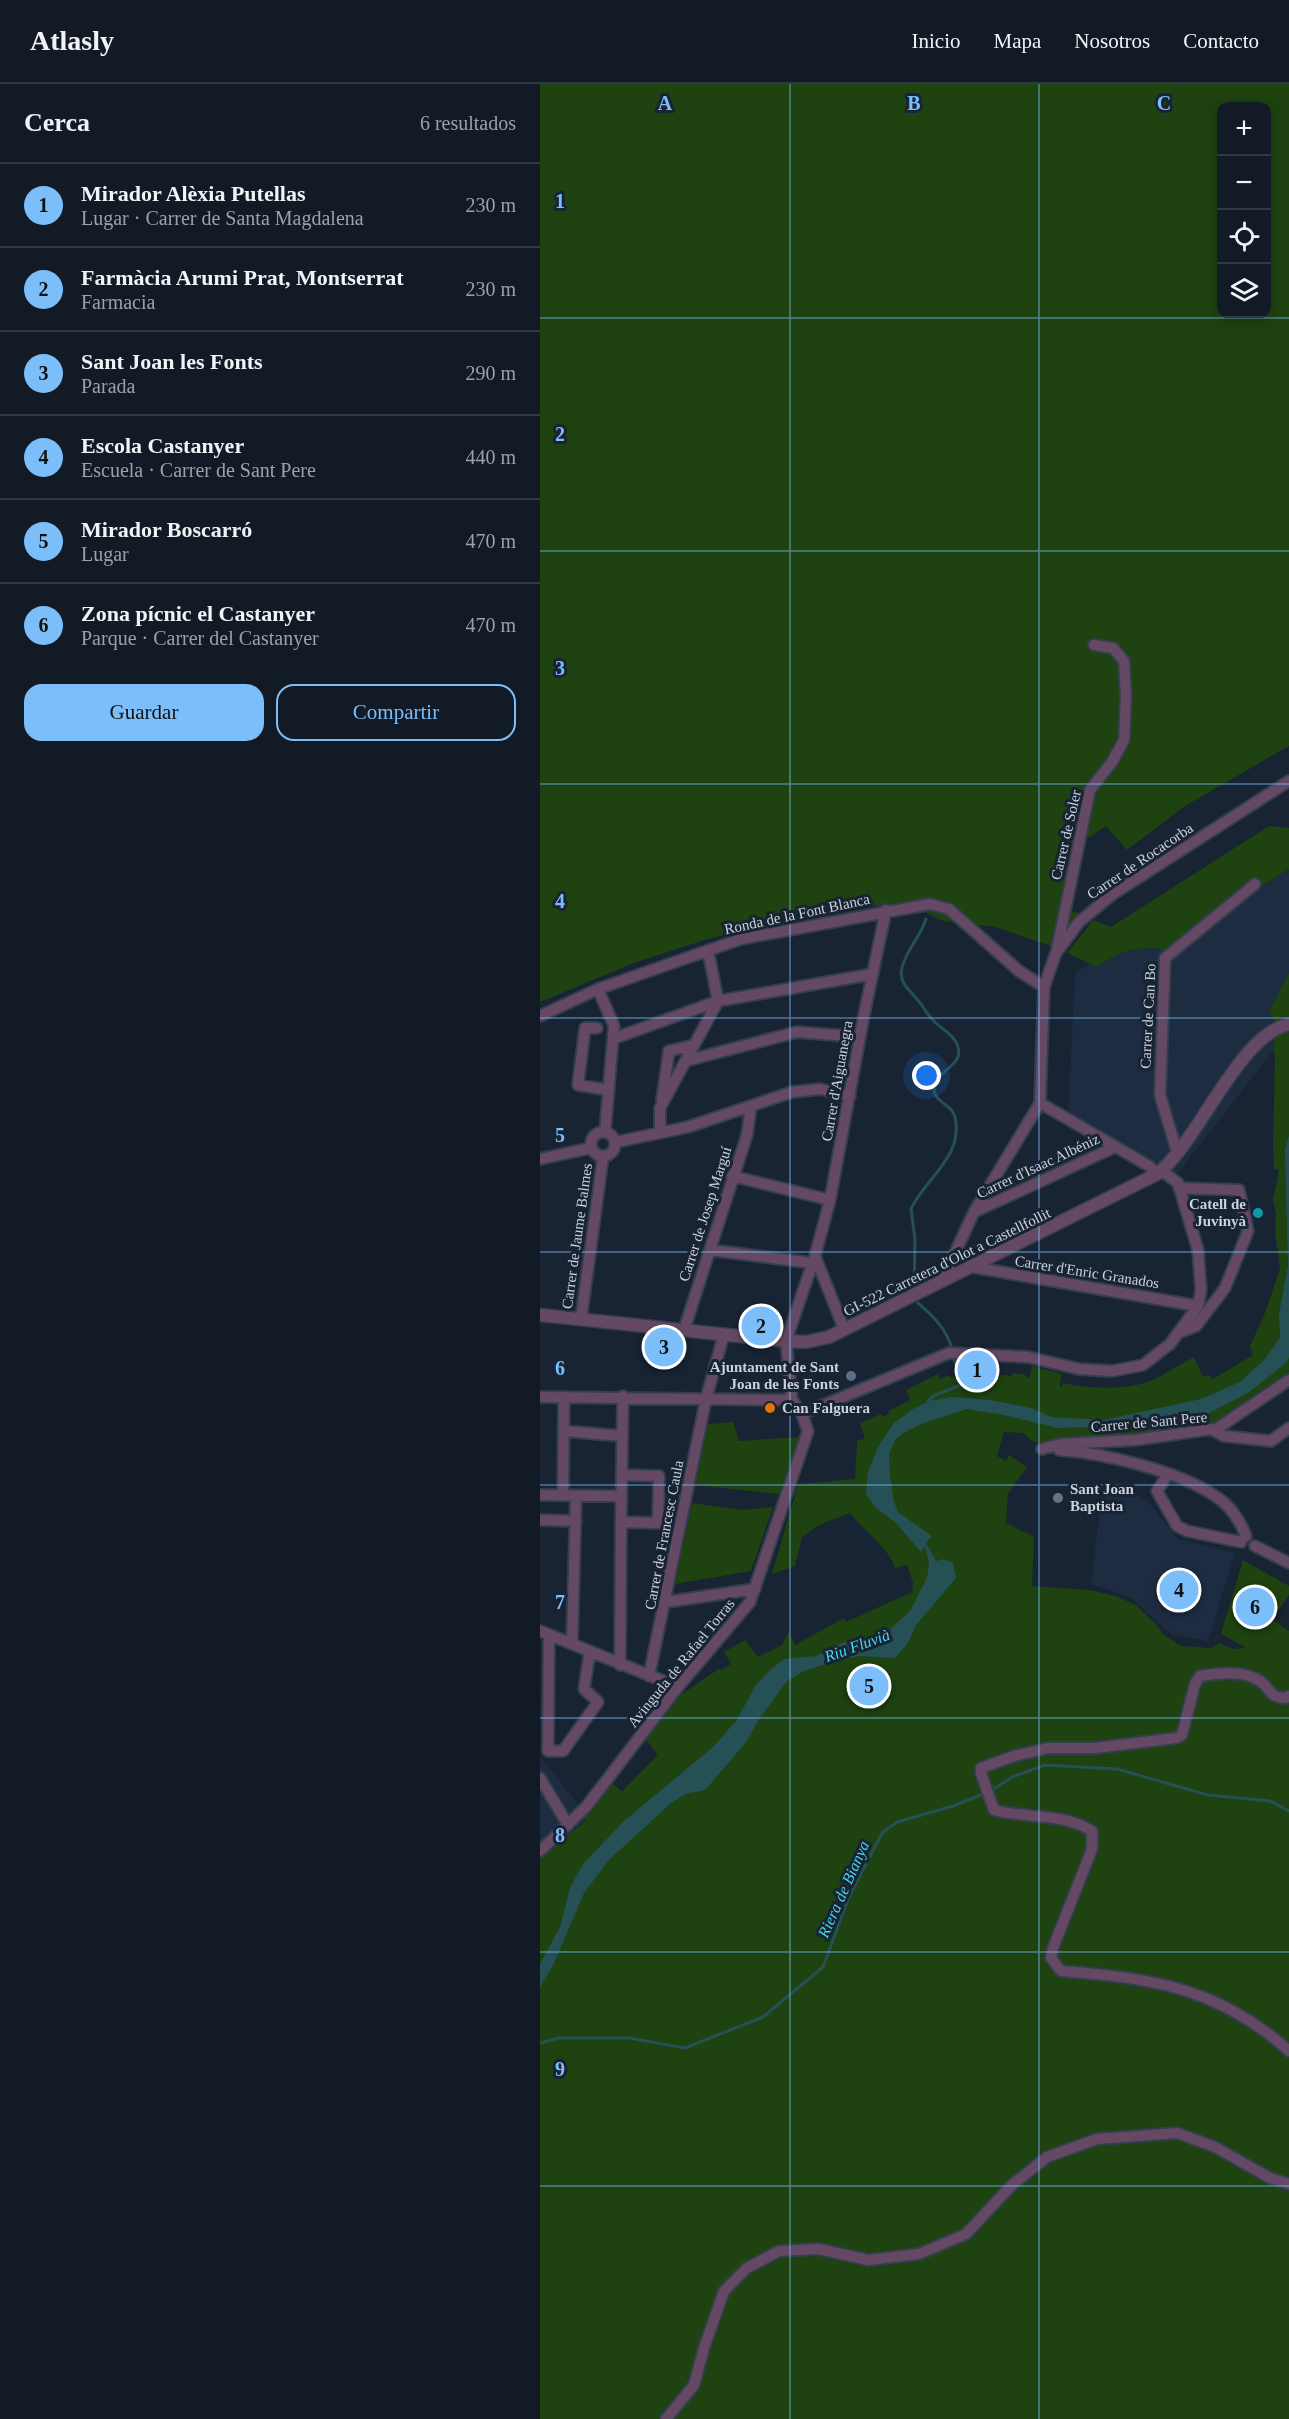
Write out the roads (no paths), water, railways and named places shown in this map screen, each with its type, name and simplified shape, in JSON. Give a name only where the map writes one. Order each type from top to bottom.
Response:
[{"type":"street","name":"Carrer de Soler","points":[[1056,953],[1090,790],[1112,762],[1124,740],[1126,697],[1124,662],[1113,648],[1094,645]]},
{"type":"street","name":"Carrer de Rocacorba","points":[[1040,1103],[1044,987],[1056,953],[1079,922],[1113,894],[1289,781]]},
{"type":"street","name":"Carrer de Can Bo","points":[[1177,1152],[1160,1095],[1165,958],[1255,884]]},
{"type":"street","name":"Ronda de la Font Blanca","points":[[540,1016],[598,989],[741,939],[886,910],[930,904],[949,909],[1019,971],[1044,987]]},
{"type":"street","name":"Carrer d'Aiguanegra","points":[[786,1341],[814,1260],[830,1200],[886,910]]},
{"type":"street","points":[[660,1108],[718,1000],[708,950]]},
{"type":"street","points":[[610,1017],[599,1021],[597,1028],[600,1033],[615,1035],[718,1000],[873,974]]},
{"type":"street","points":[[598,989],[615,1035],[605,1132]]},
{"type":"street","points":[[694,1009],[702,1030]]},
{"type":"street","name":"GI-522 Carretera d'Olot a Castellfollit","points":[[540,1315],[786,1341],[806,1342],[829,1337],[1159,1172],[1177,1152],[1244,1058],[1268,1034],[1289,1024]]},
{"type":"street","points":[[597,1028],[585,1028],[578,1085],[609,1090]]},
{"type":"street","points":[[685,1062],[797,1032],[860,1037]]},
{"type":"street","points":[[660,1133],[660,1108],[669,1051],[694,1045]]},
{"type":"street","points":[[616,1142],[660,1133],[792,1092],[820,1089],[850,1096]]},
{"type":"street","points":[[786,1341],[792,1400],[802,1414],[949,1353],[1028,1358],[1080,1369],[1112,1371],[1143,1365],[1170,1344],[1198,1306],[1201,1290],[1198,1250],[1178,1183],[1040,1103],[974,1212],[942,1281]]},
{"type":"street","name":"Carrer de Josep Marguí","points":[[684,1330],[747,1135],[751,1106]]},
{"type":"street","points":[[605,1132],[612,1135],[616,1142],[615,1149],[610,1155],[603,1157],[591,1148],[591,1140],[597,1133],[605,1132]]},
{"type":"street","name":"Carrer d'Isaac Albéniz","points":[[974,1212],[1115,1147]]},
{"type":"street","points":[[540,1160],[591,1148]]},
{"type":"street","name":"Carrer de Jaume Balmes","points":[[581,1319],[603,1157]]},
{"type":"street","points":[[732,1176],[830,1200]]},
{"type":"street","points":[[1178,1333],[1196,1326],[1225,1288],[1248,1231],[1239,1190],[1179,1188]]},
{"type":"street","points":[[710,1250],[814,1260],[844,1329]]},
{"type":"street","name":"Carrer d'Enric Granados","points":[[972,1267],[1198,1306]]},
{"type":"street","name":"Carrer de Francesc Caula","points":[[649,1676],[706,1399],[724,1334]]},
{"type":"street","points":[[1215,1430],[1289,1380]]},
{"type":"street","points":[[540,1396],[792,1400]]},
{"type":"street","points":[[620,1665],[623,1396]]},
{"type":"street","points":[[563,1495],[564,1397]]},
{"type":"street","name":"Avinguda de Rafael Torras","points":[[540,1851],[586,1807],[678,1688],[750,1602],[808,1431],[802,1414]]},
{"type":"street","name":"Carrer de Sant Pere","points":[[1168,1474],[1088,1453],[1042,1449],[1060,1444],[1135,1440],[1211,1429],[1224,1436],[1271,1441],[1289,1428]]},
{"type":"street","points":[[564,1431],[622,1436]]},
{"type":"street","points":[[1243,1539],[1240,1521],[1217,1497],[1168,1474],[1157,1491],[1178,1526],[1187,1531],[1243,1539],[1252,1537],[1255,1546],[1289,1563]]},
{"type":"street","points":[[621,1522],[658,1523],[659,1488],[659,1476],[622,1475]]},
{"type":"street","points":[[540,1495],[621,1496]]},
{"type":"street","points":[[572,1644],[576,1496]]},
{"type":"street","points":[[540,1520],[576,1521]]},
{"type":"street","points":[[666,1602],[754,1589]]},
{"type":"street","points":[[590,1651],[584,1689],[598,1702],[563,1752],[544,1752],[544,1633],[590,1651],[678,1688]]},
{"type":"street","points":[[1289,1696],[1277,1697],[1269,1693],[1262,1682],[1250,1676],[1211,1674],[1200,1676],[1195,1684],[1182,1734],[1176,1738],[1095,1748],[1047,1748],[1014,1756],[981,1768],[990,1804],[994,1810],[1007,1814],[1029,1814],[1062,1820],[1083,1825],[1092,1831],[1092,1850],[1053,1948],[1051,1958],[1061,1971],[1104,1973],[1189,1990],[1222,2004],[1264,2028],[1289,2050]]},
{"type":"street","points":[[540,1778],[568,1826]]},
{"type":"street","points":[[666,2419],[694,2385],[724,2291],[747,2268],[779,2251],[819,2249],[868,2260],[918,2254],[966,2234],[1012,2185],[1047,2157],[1097,2139],[1177,2133],[1215,2147],[1270,2178],[1289,2184]]},
{"type":"water","name":"Riu Fluvià","points":[[1289,1135],[1289,1357],[1286,1363],[1248,1393],[1207,1414],[1132,1426],[1057,1428],[967,1409],[921,1424],[903,1433],[895,1440],[889,1454],[894,1502],[898,1512],[932,1536],[926,1543],[936,1561],[944,1559],[953,1563],[956,1578],[916,1625],[908,1643],[895,1658],[858,1656],[839,1660],[804,1671],[787,1681],[759,1719],[747,1741],[706,1789],[688,1793],[671,1803],[609,1860],[584,1893],[554,1963],[540,1988],[540,1964],[560,1927],[570,1888],[583,1864],[624,1821],[713,1747],[736,1721],[756,1685],[770,1670],[784,1659],[816,1656],[842,1643],[886,1633],[910,1611],[927,1578],[929,1563],[925,1546],[921,1552],[896,1523],[876,1508],[866,1494],[868,1472],[878,1447],[893,1424],[913,1409],[929,1401],[953,1397],[990,1400],[1031,1408],[1051,1417],[1104,1420],[1201,1399],[1240,1382],[1265,1359],[1280,1338],[1279,1314],[1288,1266],[1285,1151]]},
{"type":"waterway","points":[[914,1290],[915,1240],[911,1209],[949,1156],[956,1131],[953,1113],[936,1097],[934,1088],[939,1077],[953,1064],[959,1054],[958,1047],[951,1036],[930,1017],[902,979],[904,962],[926,919]]},
{"type":"waterway","points":[[918,1303],[939,1323],[952,1349]]},
{"type":"waterway","points":[[928,1401],[933,1396],[963,1384],[953,1357]]},
{"type":"waterway","name":"Riera de Bianya","points":[[991,1791],[1012,1777],[1045,1765],[1117,1769],[1208,1795],[1270,1801],[1289,1811]]},
{"type":"waterway","name":"Riera de Bianya","points":[[540,2043],[559,2038],[629,2038],[685,2048],[763,2017],[823,1967],[849,1897],[882,1833],[897,1822],[953,1806],[986,1793]]},
{"type":"place","name":"Catell de Juvinyà","points":[[1258,1213]]},
{"type":"place","name":"Farmàcia Arumi Prat, Montserrat","points":[[761,1326]]},
{"type":"place","name":"Sant Joan les Fonts","points":[[664,1347]]},
{"type":"place","name":"Mirador Alèxia Putellas","points":[[977,1370]]},
{"type":"place","name":"Ajuntament de Sant Joan de les Fonts","points":[[851,1376]]},
{"type":"place","name":"Can Falguera","points":[[770,1408]]},
{"type":"place","name":"Sant Joan Baptista","points":[[1058,1498]]},
{"type":"place","name":"Escola Castanyer","points":[[1179,1590]]},
{"type":"place","name":"Zona pícnic el Castanyer","points":[[1255,1607]]},
{"type":"place","name":"Mirador Boscarró","points":[[869,1686]]}]
